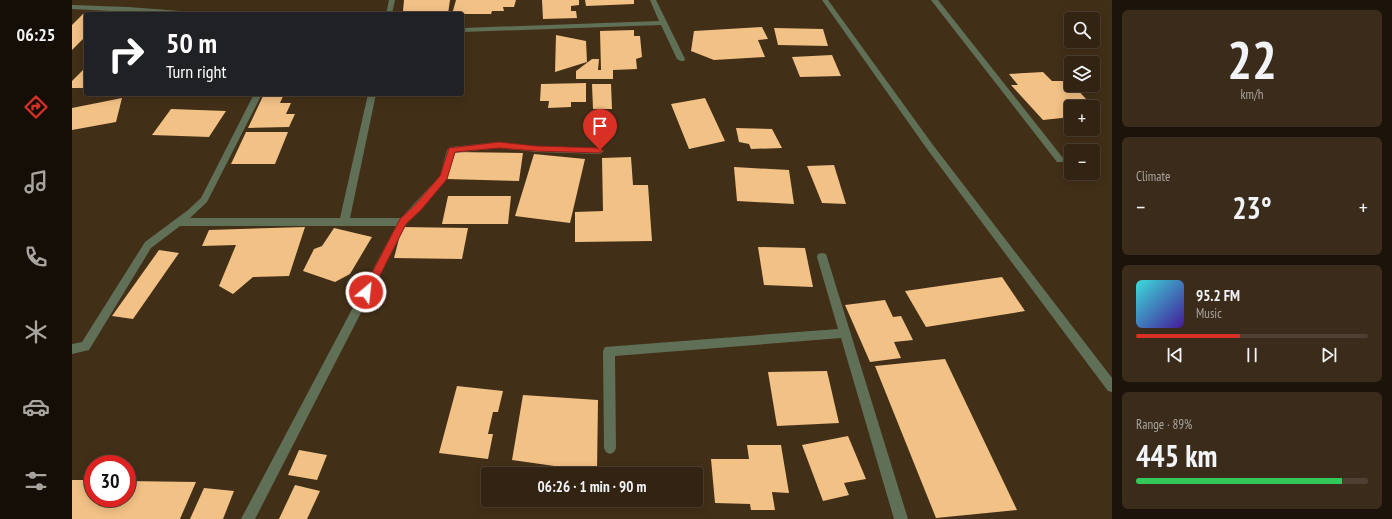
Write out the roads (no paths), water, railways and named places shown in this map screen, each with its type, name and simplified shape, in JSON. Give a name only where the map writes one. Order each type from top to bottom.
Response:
[{"type":"street","points":[[390,12],[392,0]]},
{"type":"street","points":[[654,0],[681,59]]},
{"type":"street","points":[[825,0],[854,43],[958,185],[1041,291],[1112,387]]},
{"type":"street","points":[[934,0],[1060,160]]},
{"type":"street","points":[[72,7],[168,12]]},
{"type":"street","points":[[464,30],[664,23]]},
{"type":"street","points":[[72,347],[85,346],[148,245],[159,235],[194,212],[204,200],[257,96]]},
{"type":"street","points":[[344,222],[372,96]]},
{"type":"street","points":[[248,519],[403,222],[444,177],[451,150],[499,145],[536,149],[600,150]]},
{"type":"street","points":[[179,222],[403,222]]},
{"type":"street","points":[[822,257],[901,519]]},
{"type":"street","points":[[610,448],[609,351],[845,333]]}]
